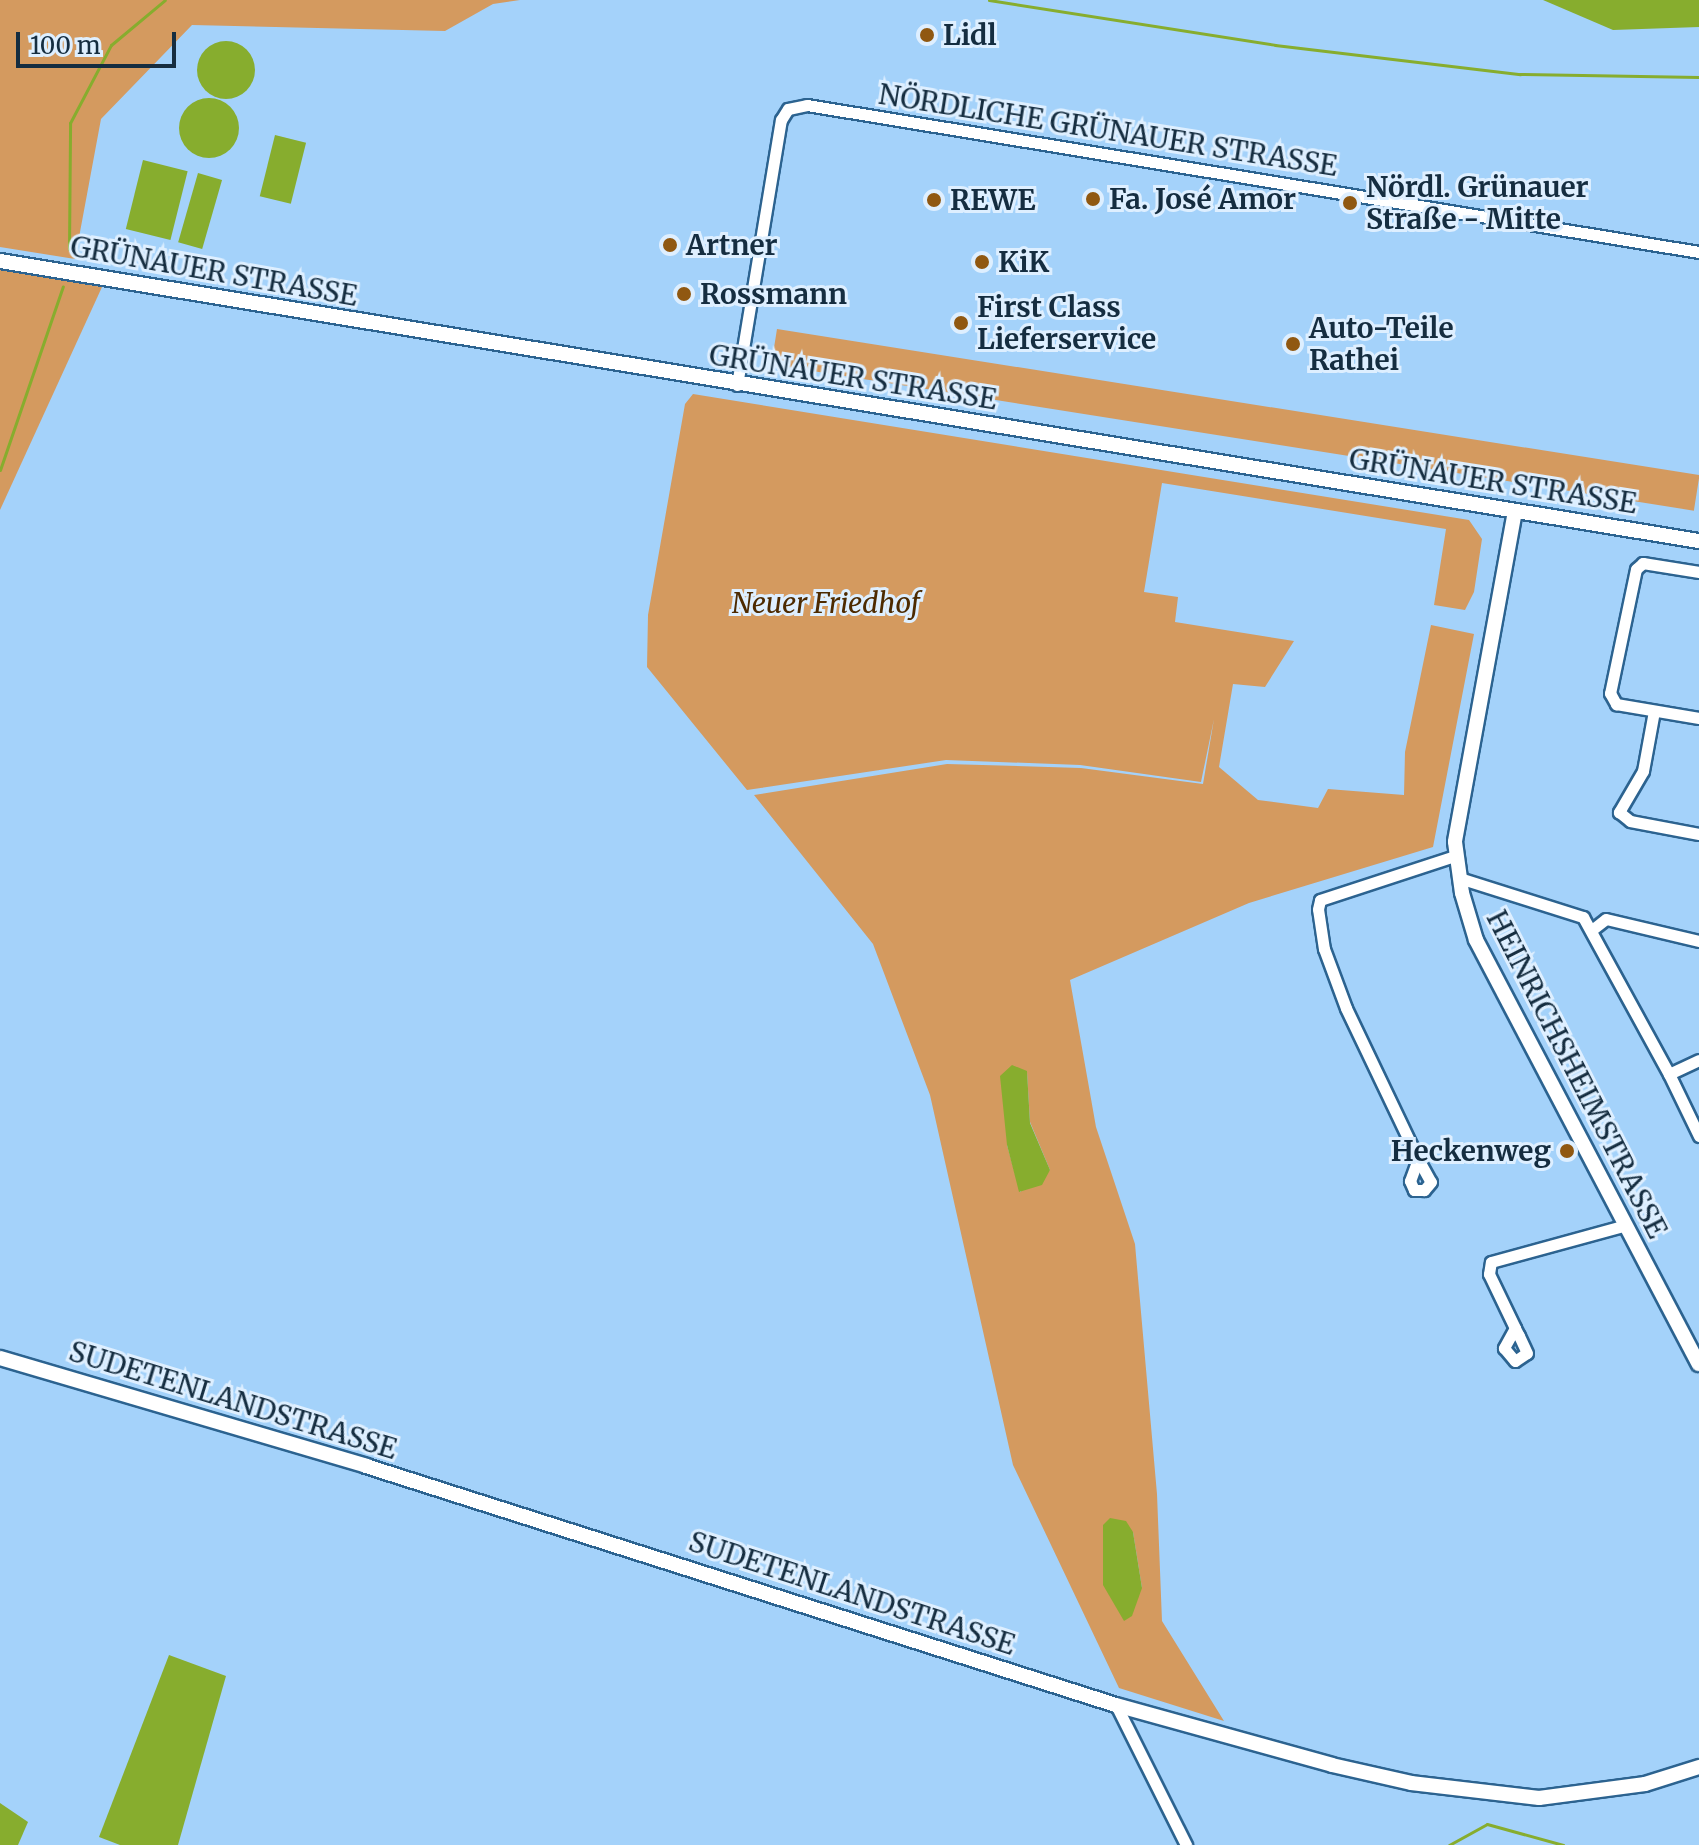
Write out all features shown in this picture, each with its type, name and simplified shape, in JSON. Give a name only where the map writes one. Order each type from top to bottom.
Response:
[{"type":"street","name":"NÖRDLICHE GRÜNAUER STRASSE","points":[[737,385],[781,120],[788,109],[807,105],[1699,252]]},
{"type":"street","name":"GRÜNAUER STRASSE","points":[[0,261],[737,385],[1699,541]]},
{"type":"street","name":"HEINRICHSHEIMSTRASSE","points":[[1515,511],[1455,856],[1459,878],[1476,940],[1623,1226],[1699,1364]]},
{"type":"street","points":[[1699,572],[1643,563],[1636,569],[1610,693],[1616,704],[1699,718]]},
{"type":"street","points":[[1654,711],[1643,771],[1619,812],[1630,821],[1699,834]]},
{"type":"street","points":[[1418,1159],[1346,1008],[1324,949],[1318,909],[1320,900],[1455,856]]},
{"type":"street","points":[[1459,878],[1577,912],[1593,929],[1699,1136]]},
{"type":"street","points":[[1593,929],[1606,919],[1699,941]]},
{"type":"street","points":[[1669,1074],[1699,1060]]},
{"type":"street","points":[[1515,1328],[1489,1274],[1491,1262],[1623,1226]]},
{"type":"street","name":"SUDETENLANDSTRASSE","points":[[0,1358],[366,1466],[1116,1705],[1332,1765],[1508,1796],[1582,1794],[1645,1784],[1699,1767]]},
{"type":"street","points":[[1116,1705],[1186,1845]]},
{"type":"green space","points":[[0,0],[520,0],[493,4],[445,31],[192,25],[101,119],[75,259],[0,247]]},
{"type":"green space","points":[[0,270],[102,287],[0,510]]},
{"type":"green space","points":[[777,329],[1699,475],[1694,511],[771,365]]},
{"type":"green space","name":"Neuer Friedhof","points":[[693,394],[1469,520],[1482,539],[1474,592],[1465,610],[1434,605],[1446,529],[1162,483],[1144,592],[1178,597],[1175,622],[1294,641],[1265,687],[1233,684],[1219,767],[1258,800],[1318,808],[1328,789],[1404,795],[1405,752],[1431,625],[1474,634],[1433,847],[1249,903],[1070,980],[1096,1127],[1135,1244],[1157,1494],[1162,1621],[1224,1721],[1119,1688],[1013,1465],[930,1095],[873,944],[754,795],[947,764],[1081,768],[1203,784],[1214,719],[1201,782],[1080,765],[946,760],[747,790],[647,667],[648,615],[685,404]],"holes":[[[1027,1072],[1030,1122],[1050,1170],[1020,1192],[1007,1145]],[[1103,1525],[1133,1532],[1142,1588],[1104,1554]]]},
{"type":"shaded area","points":[[1543,0],[1699,0],[1699,27],[1613,30]]},
{"type":"shaded area","points":[[226,41],[247,49],[255,70],[247,91],[226,99],[205,91],[197,70],[205,49]]},
{"type":"shaded area","points":[[209,98],[230,107],[239,128],[230,149],[209,158],[188,149],[179,128],[188,107]]},
{"type":"shaded area","points":[[275,135],[306,143],[291,204],[260,196]]},
{"type":"shaded area","points":[[143,160],[188,171],[170,240],[126,229]]},
{"type":"shaded area","points":[[198,173],[222,180],[202,249],[178,242]]},
{"type":"shaded area","points":[[1012,1065],[1027,1071],[1030,1123],[1050,1170],[1042,1185],[1019,1192],[1007,1145],[1000,1076]]},
{"type":"shaded area","points":[[1110,1518],[1126,1521],[1133,1532],[1142,1588],[1132,1616],[1124,1621],[1103,1585],[1103,1525]]},
{"type":"shaded area","points":[[169,1655],[226,1676],[178,1845],[120,1845],[99,1837]]},
{"type":"shaded area","points":[[0,1803],[28,1822],[18,1845],[0,1845]]},
{"type":"waterway","points":[[69,249],[70,123],[111,45],[165,0]]},
{"type":"waterway","points":[[989,0],[1275,45],[1520,74],[1699,77]]},
{"type":"waterway","points":[[0,470],[63,286]]},
{"type":"waterway","points":[[1449,1845],[1487,1824],[1563,1845]]},
{"type":"place","name":"Lidl","points":[[927,35]]},
{"type":"place","name":"Fa. José Amor","points":[[1093,199]]},
{"type":"place","name":"REWE","points":[[934,200]]},
{"type":"place","name":"Nördl. Grünauer Straße - Mitte","points":[[1350,203]]},
{"type":"place","name":"Artner","points":[[670,245]]},
{"type":"place","name":"KiK","points":[[982,262]]},
{"type":"place","name":"Rossmann","points":[[684,294]]},
{"type":"place","name":"First Class Lieferservice","points":[[961,323]]},
{"type":"place","name":"Auto-Teile Rathei","points":[[1293,344]]},
{"type":"place","name":"Heckenweg","points":[[1567,1151]]}]
